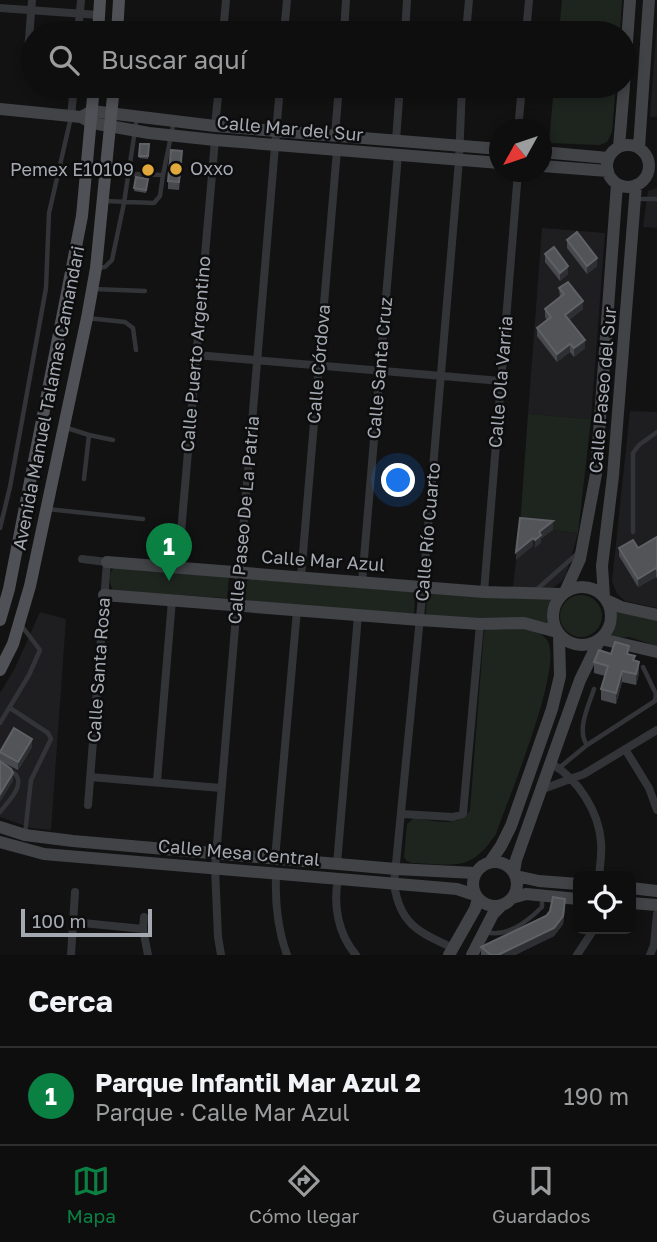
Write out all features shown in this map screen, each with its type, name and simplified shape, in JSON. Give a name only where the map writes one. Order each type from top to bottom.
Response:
[{"type":"main road","points":[[99,21],[100,0]]},
{"type":"main road","points":[[118,21],[119,0]]},
{"type":"main road","points":[[628,21],[629,0]]},
{"type":"main road","points":[[639,148],[649,0]]},
{"type":"main road","name":"Avenida Manuel Talamas Camandari","points":[[0,620],[9,589],[82,216],[84,117],[90,98]]},
{"type":"main road","name":"Avenida Manuel Talamas Camandari","points":[[0,670],[20,624],[87,318],[96,268],[114,98]]},
{"type":"main road","points":[[608,165],[620,147],[623,98]]},
{"type":"main road","name":"Calle Mar del Sur","points":[[0,109],[84,117],[111,127],[215,140],[489,162]]},
{"type":"main road","name":"Calle Mar del Sur","points":[[84,117],[113,112],[215,126],[489,148]]},
{"type":"main road","points":[[608,165],[617,184],[626,187],[636,185],[652,175],[652,160],[639,148],[629,145],[620,147]]},
{"type":"main road","points":[[552,154],[608,165]]},
{"type":"main road","points":[[552,166],[608,165]]},
{"type":"main road","name":"Calle Paseo del Sur","points":[[564,593],[582,550],[596,474],[617,184]]},
{"type":"main road","name":"Calle Paseo del Sur","points":[[605,598],[603,566],[613,476],[636,185]]},
{"type":"main road","name":"Calle Mar Azul","points":[[107,562],[484,592],[564,593]]},
{"type":"main road","points":[[573,899],[526,894],[491,906],[477,897],[472,888],[475,873],[490,862],[502,846],[511,826],[552,709],[560,676],[558,634],[552,619],[553,610],[564,593],[581,587],[590,588],[621,607],[657,615]]},
{"type":"main road","points":[[104,595],[420,620],[480,624],[524,623],[558,634],[575,645],[590,646],[600,640],[657,652]]},
{"type":"main road","points":[[472,955],[493,914],[507,902],[517,885],[516,860],[543,789],[555,766],[580,680],[611,622],[610,607],[605,598]]},
{"type":"main road","name":"Calle Mesa Central","points":[[0,827],[24,835],[216,854],[475,873]]},
{"type":"main road","points":[[21,849],[24,835]]},
{"type":"main road","name":"Calle Mesa Central","points":[[0,842],[44,854],[457,889],[477,897]]},
{"type":"main road","points":[[490,862],[506,864],[515,874],[540,881],[573,884]]},
{"type":"main road","points":[[636,889],[657,891]]},
{"type":"main road","points":[[451,951],[475,909],[477,897]]},
{"type":"main road","points":[[636,903],[657,905]]},
{"type":"street","points":[[30,21],[32,0]]},
{"type":"street","points":[[79,21],[80,0]]},
{"type":"street","points":[[224,21],[226,0]]},
{"type":"street","points":[[285,21],[287,0]]},
{"type":"street","points":[[345,21],[346,0]]},
{"type":"street","points":[[406,21],[407,0]]},
{"type":"street","points":[[467,21],[469,0]]},
{"type":"street","points":[[527,21],[529,0]]},
{"type":"street","points":[[0,8],[99,15]]},
{"type":"street","points":[[78,98],[84,117]]},
{"type":"street","points":[[215,126],[218,98]]},
{"type":"street","name":"Calle Paseo De La Patria","points":[[221,955],[215,868],[220,788],[259,359],[279,98]]},
{"type":"street","points":[[335,135],[338,98]]},
{"type":"street","points":[[396,141],[399,98]]},
{"type":"street","name":"Calle Río Cuarto","points":[[451,951],[408,921],[397,903],[394,884],[423,587],[461,98]]},
{"type":"street","points":[[519,119],[521,98]]},
{"type":"street","name":"Calle Puerto Argentino","points":[[178,568],[215,140]]},
{"type":"street","name":"Calle Córdova","points":[[301,577],[337,150]]},
{"type":"street","name":"Calle Santa Cruz","points":[[362,582],[398,155]]},
{"type":"street","name":"Calle Ola Varria","points":[[484,592],[517,182]]},
{"type":"street","points":[[196,355],[501,381]]},
{"type":"street","name":"Calle Mar Azul","points":[[82,559],[107,562]]},
{"type":"street","name":"Calle Santa Rosa","points":[[88,805],[107,562]]},
{"type":"street","points":[[158,781],[172,600]]},
{"type":"street","points":[[275,859],[297,610]]},
{"type":"street","points":[[337,864],[358,615]]},
{"type":"street","points":[[402,814],[453,817],[463,814],[480,624]]},
{"type":"street","points":[[543,789],[573,779],[657,730]]},
{"type":"street","points":[[625,749],[649,788],[657,810]]},
{"type":"street","points":[[555,766],[573,779],[599,828],[602,850],[600,871]]},
{"type":"street","points":[[90,777],[220,788]]},
{"type":"street","points":[[276,874],[277,914],[287,955]]},
{"type":"street","points":[[338,879],[335,894],[337,914],[344,937],[356,955]]},
{"type":"street","points":[[71,955],[75,892]]},
{"type":"street","points":[[650,955],[657,914]]},
{"type":"street","points":[[144,917],[143,929],[148,955]]},
{"type":"street","points":[[73,922],[143,929]]},
{"type":"street","points":[[578,955],[591,934]]},
{"type":"street","points":[[139,955],[145,945]]},
{"type":"lane","points":[[96,268],[105,267],[111,260],[124,203],[138,116]]},
{"type":"lane","points":[[0,528],[10,487],[46,288],[49,213],[84,117]]},
{"type":"lane","points":[[103,201],[154,203],[160,196],[174,121]]},
{"type":"lane","points":[[106,173],[163,176]]},
{"type":"lane","points":[[635,199],[657,199]]},
{"type":"lane","points":[[92,289],[145,291]]},
{"type":"lane","points":[[87,318],[125,321],[133,327],[136,350]]},
{"type":"lane","points":[[64,427],[113,440]]},
{"type":"lane","points":[[633,532],[634,453],[639,445],[657,432]]},
{"type":"lane","points":[[84,479],[89,435]]},
{"type":"lane","points":[[46,509],[143,519]]},
{"type":"lane","points":[[531,594],[582,550]]},
{"type":"lane","points":[[0,723],[29,675],[40,650],[20,624]]},
{"type":"lane","points":[[555,766],[655,701],[656,694],[643,667]]},
{"type":"lane","points":[[587,745],[582,730],[594,689]]},
{"type":"lane","points":[[10,708],[48,733],[51,738],[32,780],[24,835]]},
{"type":"lane","points":[[0,765],[16,776],[18,782],[15,792],[0,812]]},
{"type":"lane","points":[[484,932],[500,934],[530,918],[542,907],[542,896]]},
{"type":"shaded area","points":[[562,0],[622,0],[621,21],[560,21]]},
{"type":"shaded area","points":[[657,23],[657,117],[650,117]]},
{"type":"shaded area","points":[[553,98],[615,98],[612,132],[607,142],[600,145],[552,143]]},
{"type":"shaded area","points":[[657,188],[657,228],[643,227],[648,191]]},
{"type":"shaded area","points":[[542,228],[605,233],[591,419],[528,414]]},
{"type":"shaded area","points":[[630,411],[657,412],[657,608],[625,601],[617,594],[612,581]]},
{"type":"shaded area","points":[[528,414],[591,419],[578,533],[520,526]]},
{"type":"shaded area","points":[[520,526],[578,533],[566,575],[554,587],[542,590],[513,587]]},
{"type":"shaded area","points":[[115,566],[229,577],[227,598],[113,591],[110,578]]},
{"type":"shaded area","points":[[250,579],[415,592],[414,614],[250,602],[245,599],[246,582]]},
{"type":"shaded area","points":[[427,591],[555,599],[549,606],[547,625],[426,615]]},
{"type":"shaded area","points":[[581,595],[596,601],[602,616],[596,631],[581,637],[566,631],[560,616],[566,601]]},
{"type":"shaded area","points":[[616,609],[657,620],[657,646],[629,637],[611,638],[617,621]]},
{"type":"shaded area","points":[[40,612],[66,619],[51,830],[31,828],[0,817],[0,693],[15,668]]},
{"type":"shaded area","points":[[513,626],[541,634],[547,640],[550,654],[542,704],[496,834],[478,855],[469,861],[450,865],[407,861],[404,857],[407,824],[414,818],[459,820],[470,810],[484,631]]},
{"type":"building","points":[[140,144],[149,144],[148,156],[139,156]]},
{"type":"building","points":[[171,150],[182,151],[179,182],[168,181]]},
{"type":"building","points":[[136,177],[148,179],[146,190],[134,188]]},
{"type":"building","points":[[577,232],[597,258],[587,266],[567,240]]},
{"type":"building","points":[[554,247],[568,266],[560,273],[545,254]]},
{"type":"building","points":[[568,282],[583,301],[565,315],[585,340],[574,348],[570,344],[557,354],[537,328],[551,317],[545,309],[564,294],[559,288]]},
{"type":"building","points":[[520,518],[553,521],[539,532],[541,535],[516,552]]},
{"type":"building","points":[[657,537],[657,570],[656,568],[638,579],[619,548],[633,540],[638,548]]},
{"type":"building","points":[[615,642],[629,646],[627,654],[635,656],[633,660],[639,662],[636,674],[622,671],[616,693],[601,689],[608,666],[594,662],[599,650],[611,654]]},
{"type":"building","points":[[14,728],[32,739],[18,762],[0,752]]},
{"type":"building","points":[[0,761],[13,773],[0,794]]},
{"type":"building","points":[[553,897],[565,899],[563,916],[554,928],[498,955],[491,955],[481,947],[546,916]]},
{"type":"place","name":"Oxxo","points":[[176,169]]},
{"type":"place","name":"Pemex E10109","points":[[148,170]]},
{"type":"place","name":"Parque Infantil Mar Azul 2","points":[[169,581]]}]
